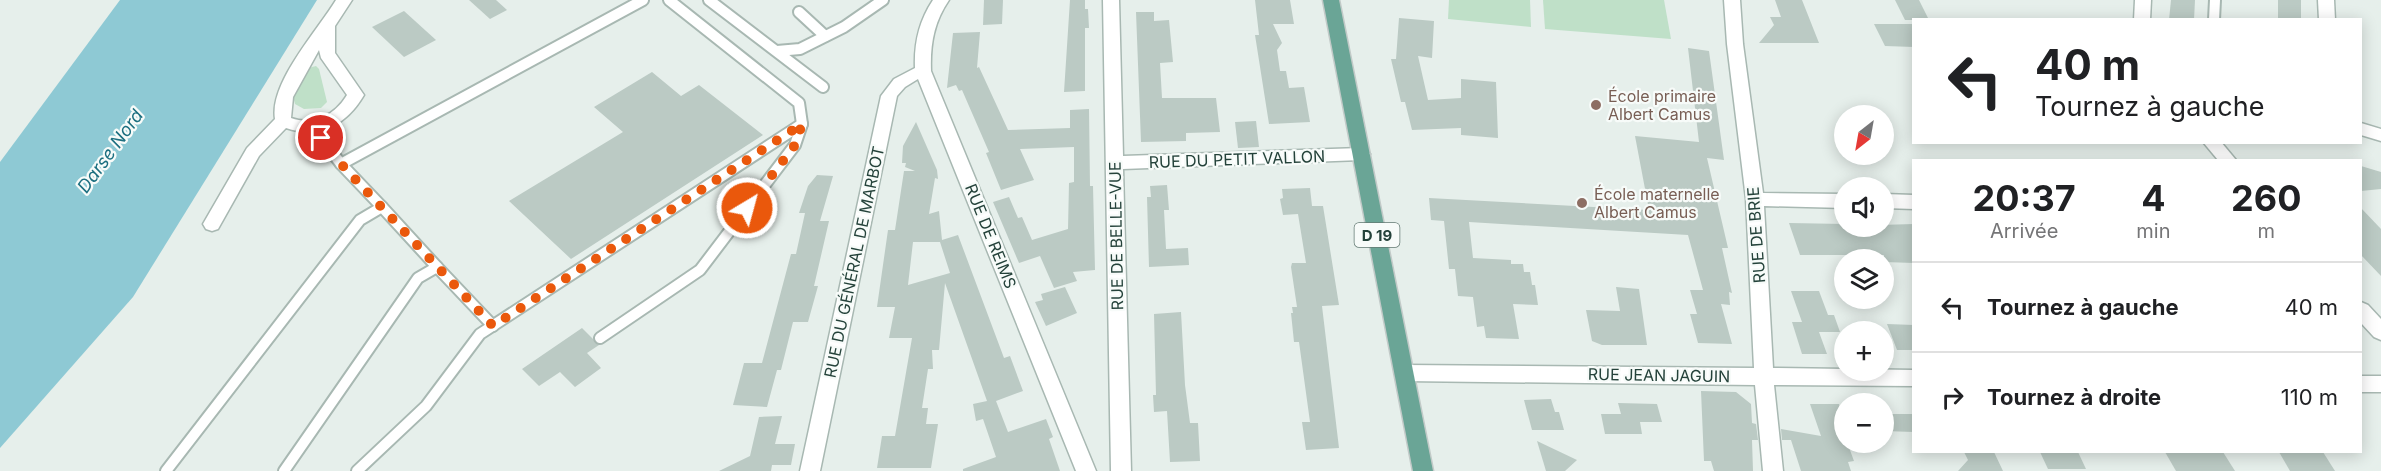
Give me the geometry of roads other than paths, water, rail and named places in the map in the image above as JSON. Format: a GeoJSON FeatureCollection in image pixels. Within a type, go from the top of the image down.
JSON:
{"type":"FeatureCollection","features":[{"type":"Feature","properties":{"kind":"main road","name":"D 19"},"geometry":{"type":"LineString","coordinates":[[1331,0],[1423,471]]}},
{"type":"Feature","properties":{"kind":"street"},"geometry":{"type":"LineString","coordinates":[[212,224],[252,152],[283,122],[282,106],[286,94],[307,56],[328,28],[344,0]]}},
{"type":"Feature","properties":{"kind":"street","name":"RUE DE REIMS"},"geometry":{"type":"LineString","coordinates":[[941,0],[928,25],[921,48],[922,71],[1086,471]]}},
{"type":"Feature","properties":{"kind":"street","name":"RUE DE BELLE-VUE"},"geometry":{"type":"LineString","coordinates":[[1111,0],[1122,471]]}},
{"type":"Feature","properties":{"kind":"street","name":"RUE DE BRIE"},"geometry":{"type":"LineString","coordinates":[[1732,0],[1735,44],[1755,199],[1764,376],[1773,471]]}},
{"type":"Feature","properties":{"kind":"street"},"geometry":{"type":"LineString","coordinates":[[2142,18],[2143,0]]}},
{"type":"Feature","properties":{"kind":"street"},"geometry":{"type":"LineString","coordinates":[[2326,0],[2327,18]]}},
{"type":"Feature","properties":{"kind":"street"},"geometry":{"type":"LineString","coordinates":[[283,122],[295,127],[310,127],[329,122],[347,111],[356,95],[327,54],[328,28]]}},
{"type":"Feature","properties":{"kind":"street","name":"RUE DU GÉNÉRAL DE MARBOT"},"geometry":{"type":"LineString","coordinates":[[810,471],[889,96],[900,82],[922,71]]}},
{"type":"Feature","properties":{"kind":"street"},"geometry":{"type":"LineString","coordinates":[[2362,129],[2381,135]]}},
{"type":"Feature","properties":{"kind":"street"},"geometry":{"type":"LineString","coordinates":[[2213,144],[2226,159]]}},
{"type":"Feature","properties":{"kind":"street","name":"RUE DU PETIT VALLON"},"geometry":{"type":"LineString","coordinates":[[1114,163],[1361,154]]}},
{"type":"Feature","properties":{"kind":"street"},"geometry":{"type":"LineString","coordinates":[[1755,199],[1834,201]]}},
{"type":"Feature","properties":{"kind":"street"},"geometry":{"type":"LineString","coordinates":[[1894,201],[1912,202]]}},
{"type":"Feature","properties":{"kind":"street"},"geometry":{"type":"LineString","coordinates":[[2369,312],[2381,332]]}},
{"type":"Feature","properties":{"kind":"street","name":"RUE JEAN JAGUIN"},"geometry":{"type":"LineString","coordinates":[[1405,373],[1912,378]]}},
{"type":"Feature","properties":{"kind":"street"},"geometry":{"type":"LineString","coordinates":[[2362,384],[2381,384]]}},
{"type":"Feature","properties":{"kind":"lane"},"geometry":{"type":"LineString","coordinates":[[341,164],[643,0]]}},
{"type":"Feature","properties":{"kind":"lane"},"geometry":{"type":"LineString","coordinates":[[600,338],[699,270],[795,145],[802,124],[800,103],[669,0]]}},
{"type":"Feature","properties":{"kind":"lane"},"geometry":{"type":"LineString","coordinates":[[709,0],[823,87]]}},
{"type":"Feature","properties":{"kind":"lane"},"geometry":{"type":"LineString","coordinates":[[777,51],[800,49],[844,27],[883,0]]}},
{"type":"Feature","properties":{"kind":"lane"},"geometry":{"type":"LineString","coordinates":[[2214,18],[2215,0]]}},
{"type":"Feature","properties":{"kind":"lane"},"geometry":{"type":"LineString","coordinates":[[799,12],[825,36]]}},
{"type":"Feature","properties":{"kind":"lane"},"geometry":{"type":"LineString","coordinates":[[357,471],[426,406],[480,334],[802,124]]}},
{"type":"Feature","properties":{"kind":"lane"},"geometry":{"type":"LineString","coordinates":[[321,138],[341,164],[493,326]]}},
{"type":"Feature","properties":{"kind":"lane"},"geometry":{"type":"LineString","coordinates":[[166,471],[360,219],[382,207]]}},
{"type":"Feature","properties":{"kind":"lane"},"geometry":{"type":"LineString","coordinates":[[284,471],[418,278],[436,267]]}},
{"type":"Feature","properties":{"kind":"water","name":"Darse Nord"},"geometry":{"type":"Polygon","coordinates":[[[120,0],[317,0],[133,297],[0,448],[0,162],[120,0]]]}},
{"type":"Feature","properties":{"kind":"place","name":"École primaire Albert Camus"},"geometry":{"type":"Point","coordinates":[1596,105]}},
{"type":"Feature","properties":{"kind":"place","name":"École maternelle Albert Camus"},"geometry":{"type":"Point","coordinates":[1582,203]}}]}
